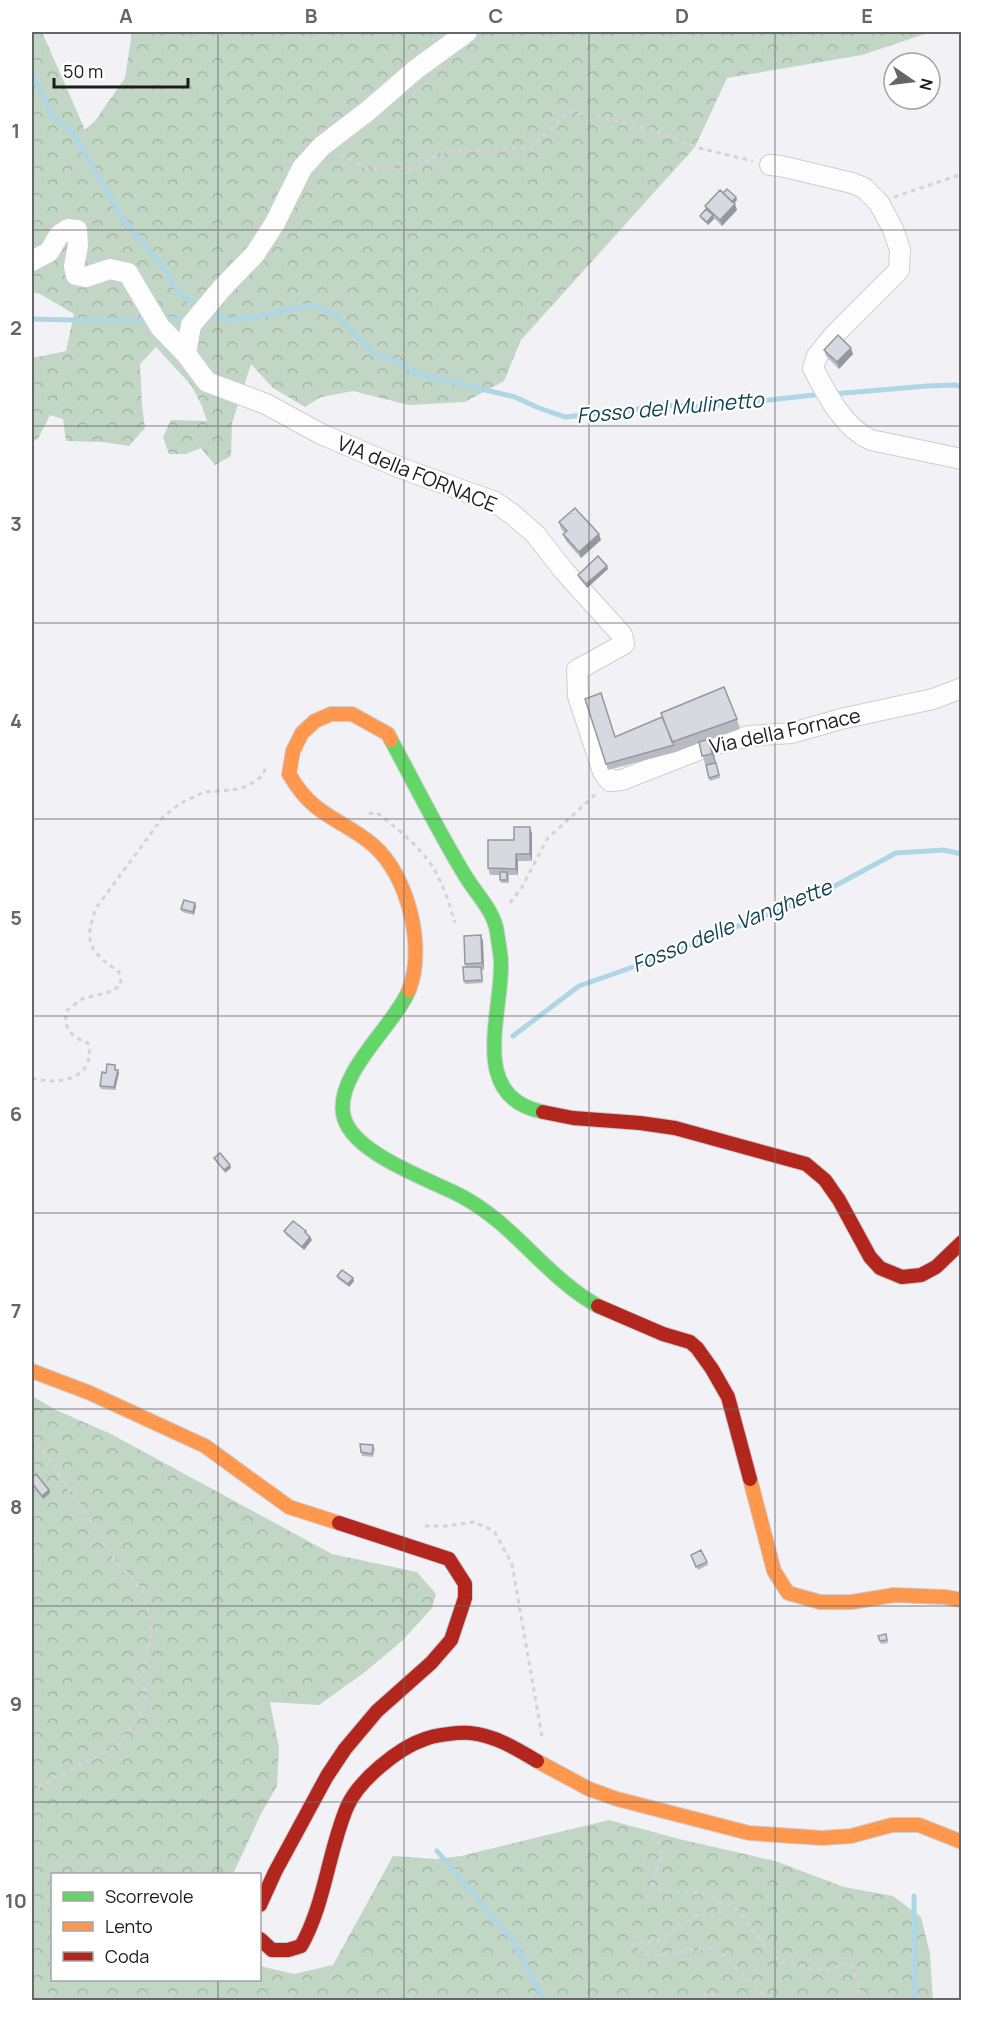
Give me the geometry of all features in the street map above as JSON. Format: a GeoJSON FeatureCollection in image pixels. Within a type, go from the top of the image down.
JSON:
{"type":"FeatureCollection","features":[{"type":"Feature","properties":{"kind":"main road"},"geometry":{"type":"LineString","coordinates":[[962,1242],[936,1267],[921,1275],[902,1277],[880,1268],[870,1257],[825,1180],[806,1164],[675,1128],[573,1118],[538,1111],[515,1101],[500,1084],[496,1065],[494,1035],[501,964],[495,921],[466,877],[388,734],[352,714],[332,714],[315,721],[302,733],[293,751],[289,774],[316,807],[358,834],[384,855],[400,883],[410,915],[417,950],[414,977],[400,1007],[348,1084],[342,1103],[342,1118],[350,1132],[372,1151],[456,1193],[493,1216],[549,1270],[586,1298],[621,1316],[694,1345],[728,1397],[774,1571],[788,1593],[820,1602],[852,1602],[894,1595],[962,1600]]}},
{"type":"Feature","properties":{"kind":"main road"},"geometry":{"type":"LineString","coordinates":[[32,1371],[90,1393],[205,1446],[289,1507],[449,1559],[465,1584],[465,1598],[451,1640],[431,1663],[377,1711],[345,1749],[327,1776],[275,1872],[261,1903]]}},
{"type":"Feature","properties":{"kind":"main road"},"geometry":{"type":"LineString","coordinates":[[261,1940],[272,1950],[288,1950],[301,1946],[312,1928],[333,1846],[348,1805],[359,1789],[382,1765],[408,1746],[426,1738],[469,1733],[485,1736],[507,1743],[589,1789],[647,1807],[749,1833],[822,1838],[850,1836],[892,1825],[919,1825],[962,1842]]}},
{"type":"Feature","properties":{"kind":"street"},"geometry":{"type":"LineString","coordinates":[[186,354],[191,325],[255,254],[275,223],[303,168],[322,146],[369,110],[415,70],[467,32]]}},
{"type":"Feature","properties":{"kind":"street"},"geometry":{"type":"LineString","coordinates":[[770,165],[852,183],[864,188],[879,203],[893,229],[900,250],[898,270],[859,308],[818,356],[813,368],[848,425],[858,434],[871,440],[962,459]]}},
{"type":"Feature","properties":{"kind":"street","name":"VIA della FORNACE"},"geometry":{"type":"LineString","coordinates":[[32,261],[49,252],[59,235],[68,229],[77,230],[78,246],[74,266],[76,274],[86,278],[110,269],[128,273],[156,319],[207,382],[266,404],[321,434],[398,467],[495,502],[535,534],[564,571],[622,634],[624,644],[577,670],[578,696],[603,772],[610,781]]}},
{"type":"Feature","properties":{"kind":"street","name":"Via della Fornace"},"geometry":{"type":"LineString","coordinates":[[610,781],[622,780],[711,746],[749,736],[792,733],[841,719],[933,699],[962,688]]}},
{"type":"Feature","properties":{"kind":"path"},"geometry":{"type":"LineString","coordinates":[[322,146],[369,169],[414,169],[442,152],[530,148],[570,111],[648,128],[695,147],[770,165]]}},
{"type":"Feature","properties":{"kind":"path"},"geometry":{"type":"LineString","coordinates":[[879,203],[962,174]]}},
{"type":"Feature","properties":{"kind":"path"},"geometry":{"type":"LineString","coordinates":[[32,1078],[59,1082],[75,1078],[87,1066],[90,1054],[88,1043],[79,1040],[67,1030],[66,1011],[82,999],[113,991],[121,984],[118,972],[93,951],[89,940],[90,923],[96,909],[163,817],[181,803],[204,792],[233,790],[248,786],[261,777],[270,756]]}},
{"type":"Feature","properties":{"kind":"path"},"geometry":{"type":"LineString","coordinates":[[495,921],[522,887],[547,839],[610,781]]}},
{"type":"Feature","properties":{"kind":"path"},"geometry":{"type":"LineString","coordinates":[[32,1437],[50,1460],[118,1564],[145,1594],[152,1632],[143,1672],[146,1699],[143,1711],[137,1720],[118,1745],[32,1790]]}},
{"type":"Feature","properties":{"kind":"path"},"geometry":{"type":"LineString","coordinates":[[647,1807],[662,1855],[651,1884],[668,1892],[701,1893],[737,1909],[769,1951],[783,1963],[823,1971],[850,1963],[859,1984],[858,2001]]}},
{"type":"Feature","properties":{"kind":"path"},"geometry":{"type":"LineString","coordinates":[[716,1900],[721,1920],[700,1913],[661,1939],[632,1945],[650,1956],[716,1947],[769,2001]]}},
{"type":"Feature","properties":{"kind":"path"},"geometry":{"type":"LineString","coordinates":[[695,2001],[710,1992],[722,2001]]}},
{"type":"Feature","properties":{"kind":"green space"},"geometry":{"type":"Polygon","coordinates":[[[32,32],[42,32],[85,130],[95,121],[125,78],[132,32],[931,32],[862,55],[727,78],[695,147],[521,340],[504,381],[465,402],[409,405],[353,391],[321,397],[305,407],[273,388],[251,364],[232,423],[231,456],[215,465],[201,448],[186,454],[169,454],[163,437],[171,420],[207,421],[191,385],[156,347],[140,364],[145,428],[129,446],[103,442],[66,441],[63,419],[50,415],[38,439],[32,442],[32,358],[66,351],[74,314],[40,294],[32,292],[32,32]]]}},
{"type":"Feature","properties":{"kind":"green space"},"geometry":{"type":"Polygon","coordinates":[[[32,1396],[56,1410],[111,1434],[332,1554],[417,1572],[436,1594],[432,1608],[402,1641],[365,1672],[319,1705],[270,1702],[279,1748],[277,1786],[233,1873],[51,1873],[51,1981],[261,1981],[261,1966],[294,1974],[333,1965],[393,1856],[436,1859],[461,1856],[609,1820],[775,1861],[844,1887],[893,1896],[921,1917],[930,1954],[933,2000],[32,2000],[32,1396]]]}},
{"type":"Feature","properties":{"kind":"building"},"geometry":{"type":"Polygon","coordinates":[[[727,189],[736,197],[732,202],[723,193],[727,189]]]}},
{"type":"Feature","properties":{"kind":"building"},"geometry":{"type":"Polygon","coordinates":[[[720,190],[735,204],[720,220],[705,206],[720,190]]]}},
{"type":"Feature","properties":{"kind":"building"},"geometry":{"type":"Polygon","coordinates":[[[706,209],[713,215],[707,222],[700,216],[706,209]]]}},
{"type":"Feature","properties":{"kind":"building"},"geometry":{"type":"Polygon","coordinates":[[[838,335],[851,348],[837,362],[824,350],[838,335]]]}},
{"type":"Feature","properties":{"kind":"building"},"geometry":{"type":"Polygon","coordinates":[[[575,508],[599,534],[579,552],[563,534],[567,531],[559,522],[575,508]]]}},
{"type":"Feature","properties":{"kind":"building"},"geometry":{"type":"Polygon","coordinates":[[[598,556],[607,566],[586,584],[578,575],[598,556]]]}},
{"type":"Feature","properties":{"kind":"building"},"geometry":{"type":"Polygon","coordinates":[[[724,687],[737,719],[672,742],[661,713],[724,687]]]}},
{"type":"Feature","properties":{"kind":"building"},"geometry":{"type":"Polygon","coordinates":[[[601,693],[615,737],[662,717],[674,745],[606,764],[585,699],[601,693]]]}},
{"type":"Feature","properties":{"kind":"building"},"geometry":{"type":"Polygon","coordinates":[[[709,739],[712,754],[702,756],[699,742],[709,739]]]}},
{"type":"Feature","properties":{"kind":"building"},"geometry":{"type":"Polygon","coordinates":[[[716,763],[719,775],[709,778],[706,765],[716,763]]]}},
{"type":"Feature","properties":{"kind":"building"},"geometry":{"type":"Polygon","coordinates":[[[514,827],[530,827],[530,854],[516,854],[516,869],[488,868],[488,840],[514,840],[514,827]]]}},
{"type":"Feature","properties":{"kind":"building"},"geometry":{"type":"Polygon","coordinates":[[[500,872],[507,872],[507,880],[500,880],[500,872]]]}},
{"type":"Feature","properties":{"kind":"building"},"geometry":{"type":"Polygon","coordinates":[[[184,900],[195,903],[193,912],[181,909],[184,900]]]}},
{"type":"Feature","properties":{"kind":"building"},"geometry":{"type":"Polygon","coordinates":[[[481,935],[482,963],[465,964],[464,936],[481,935]]]}},
{"type":"Feature","properties":{"kind":"building"},"geometry":{"type":"Polygon","coordinates":[[[463,967],[481,967],[482,980],[464,981],[463,967]]]}},
{"type":"Feature","properties":{"kind":"building"},"geometry":{"type":"Polygon","coordinates":[[[107,1064],[115,1065],[115,1070],[118,1070],[114,1087],[100,1086],[102,1072],[106,1073],[107,1064]]]}},
{"type":"Feature","properties":{"kind":"building"},"geometry":{"type":"Polygon","coordinates":[[[220,1153],[230,1165],[224,1170],[214,1158],[220,1153]]]}},
{"type":"Feature","properties":{"kind":"building"},"geometry":{"type":"Polygon","coordinates":[[[293,1221],[310,1237],[302,1247],[284,1231],[293,1221]]]}},
{"type":"Feature","properties":{"kind":"building"},"geometry":{"type":"Polygon","coordinates":[[[342,1270],[353,1278],[348,1284],[337,1276],[342,1270]]]}},
{"type":"Feature","properties":{"kind":"building"},"geometry":{"type":"Polygon","coordinates":[[[360,1444],[373,1445],[372,1454],[361,1452],[360,1444]]]}},
{"type":"Feature","properties":{"kind":"building"},"geometry":{"type":"Polygon","coordinates":[[[36,1474],[49,1490],[42,1496],[32,1483],[32,1478],[36,1474]]]}},
{"type":"Feature","properties":{"kind":"building"},"geometry":{"type":"Polygon","coordinates":[[[701,1550],[707,1562],[696,1567],[691,1555],[701,1550]]]}},
{"type":"Feature","properties":{"kind":"building"},"geometry":{"type":"Polygon","coordinates":[[[886,1634],[887,1640],[880,1641],[878,1636],[886,1634]]]}},
{"type":"Feature","properties":{"kind":"waterway","name":"Fosso del Mulinetto"},"geometry":{"type":"LineString","coordinates":[[32,72],[52,116],[73,133],[123,219],[163,267],[179,292],[194,304],[225,320],[254,317],[312,305],[337,315],[375,354],[401,364],[418,374],[515,397],[565,417],[660,405],[704,407],[823,394]]}},
{"type":"Feature","properties":{"kind":"waterway"},"geometry":{"type":"LineString","coordinates":[[162,320],[189,318]]}},
{"type":"Feature","properties":{"kind":"waterway"},"geometry":{"type":"LineString","coordinates":[[32,319],[150,320]]}},
{"type":"Feature","properties":{"kind":"waterway","name":"Fosso del Mulinetto"},"geometry":{"type":"LineString","coordinates":[[833,394],[927,386],[962,387]]}},
{"type":"Feature","properties":{"kind":"waterway","name":"Fosso delle Vanghette"},"geometry":{"type":"LineString","coordinates":[[513,1036],[579,986],[818,895],[896,853],[944,850],[962,854]]}},
{"type":"Feature","properties":{"kind":"waterway"},"geometry":{"type":"LineString","coordinates":[[437,1851],[514,1942],[544,2000]]}},
{"type":"Feature","properties":{"kind":"waterway"},"geometry":{"type":"LineString","coordinates":[[914,1896],[915,2000]]}},
{"type":"Feature","properties":{"kind":"traffic: fast"},"geometry":{"type":"LineString","coordinates":[[391,740],[446,844],[489,910],[495,924],[501,964],[494,1051],[497,1072],[505,1090],[520,1103],[543,1112]]}},
{"type":"Feature","properties":{"kind":"traffic: fast"},"geometry":{"type":"LineString","coordinates":[[409,990],[392,1019],[357,1066],[349,1082],[343,1097],[343,1113],[348,1127],[375,1153],[463,1197],[482,1209],[563,1281],[598,1306]]}},
{"type":"Feature","properties":{"kind":"traffic: slow"},"geometry":{"type":"LineString","coordinates":[[391,740],[388,734],[352,714],[331,714],[315,721],[302,733],[293,751],[289,774],[307,799],[373,845],[396,874],[404,893],[414,933],[414,973],[409,990]]}},
{"type":"Feature","properties":{"kind":"traffic: slow"},"geometry":{"type":"LineString","coordinates":[[32,1371],[90,1393],[205,1446],[289,1507],[339,1523]]}},
{"type":"Feature","properties":{"kind":"traffic: slow"},"geometry":{"type":"LineString","coordinates":[[750,1479],[774,1571],[788,1593],[820,1602],[852,1602],[894,1595],[962,1600]]}},
{"type":"Feature","properties":{"kind":"traffic: slow"},"geometry":{"type":"LineString","coordinates":[[537,1761],[589,1789],[617,1799],[749,1833],[822,1838],[851,1836],[892,1825],[919,1825],[962,1842]]}},
{"type":"Feature","properties":{"kind":"traffic: jam"},"geometry":{"type":"LineString","coordinates":[[543,1112],[573,1118],[675,1128],[806,1164],[825,1180],[839,1200],[870,1257],[880,1268],[902,1277],[921,1275],[936,1267],[962,1242]]}},
{"type":"Feature","properties":{"kind":"traffic: jam"},"geometry":{"type":"LineString","coordinates":[[598,1306],[663,1334],[690,1342],[697,1348],[728,1397],[750,1479]]}},
{"type":"Feature","properties":{"kind":"traffic: jam"},"geometry":{"type":"LineString","coordinates":[[261,1903],[275,1872],[327,1776],[345,1749],[377,1711],[431,1663],[451,1640],[465,1598],[465,1584],[449,1559],[339,1523]]}},
{"type":"Feature","properties":{"kind":"traffic: jam"},"geometry":{"type":"LineString","coordinates":[[261,1940],[272,1950],[288,1950],[301,1946],[316,1913],[335,1842],[352,1797],[369,1776],[403,1750],[429,1738],[470,1733],[479,1734],[513,1747],[537,1761]]}}]}
